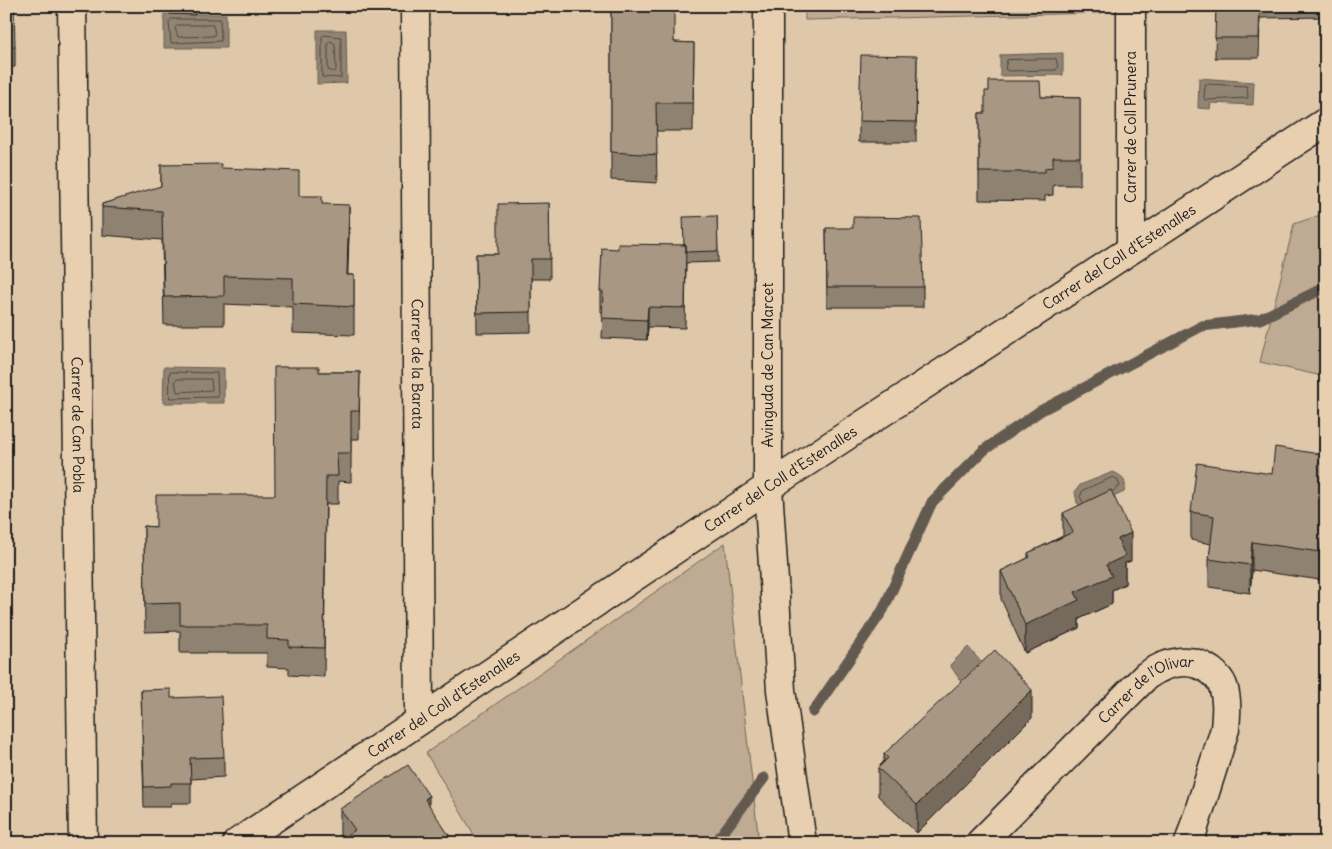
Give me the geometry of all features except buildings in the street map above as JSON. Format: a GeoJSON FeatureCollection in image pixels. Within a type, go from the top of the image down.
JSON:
{"type":"FeatureCollection","features":[{"type":"Feature","properties":{"kind":"street","name":"Carrer de Can Pobla"},"geometry":{"type":"LineString","coordinates":[[72,6],[83,843]]}},
{"type":"Feature","properties":{"kind":"street","name":"Carrer de la Barata"},"geometry":{"type":"LineString","coordinates":[[415,6],[419,720]]}},
{"type":"Feature","properties":{"kind":"street","name":"Avinguda de Can Marcet"},"geometry":{"type":"LineString","coordinates":[[768,6],[768,487],[781,690],[802,843]]}},
{"type":"Feature","properties":{"kind":"street","name":"Carrer de Coll Prunera"},"geometry":{"type":"LineString","coordinates":[[1131,6],[1132,248]]}},
{"type":"Feature","properties":{"kind":"street","name":"Carrer del Coll d'Estenalles"},"geometry":{"type":"LineString","coordinates":[[237,843],[768,487],[1326,122]]}},
{"type":"Feature","properties":{"kind":"street","name":"Carrer de l'Olivar"},"geometry":{"type":"LineString","coordinates":[[980,843],[1146,676],[1160,667],[1184,661],[1205,667],[1215,675],[1222,684],[1227,711],[1225,729],[1189,843]]}},
{"type":"Feature","properties":{"kind":"shaded area"},"geometry":{"type":"Polygon","coordinates":[[[805,6],[1101,6],[1101,13],[805,20],[805,6]]]}},
{"type":"Feature","properties":{"kind":"shaded area"},"geometry":{"type":"Polygon","coordinates":[[[1326,213],[1326,377],[1260,362],[1294,224],[1326,213]]]}},
{"type":"Feature","properties":{"kind":"shaded area"},"geometry":{"type":"Polygon","coordinates":[[[725,543],[759,843],[479,843],[426,753],[725,543]]]}},
{"type":"Feature","properties":{"kind":"water"},"geometry":{"type":"Polygon","coordinates":[[[164,14],[226,14],[226,48],[164,48],[164,14]]]}},
{"type":"Feature","properties":{"kind":"water"},"geometry":{"type":"Polygon","coordinates":[[[317,30],[346,30],[347,83],[317,84],[317,30]]]}},
{"type":"Feature","properties":{"kind":"water"},"geometry":{"type":"Polygon","coordinates":[[[1063,53],[1063,75],[1000,76],[1000,55],[1063,53]]]}},
{"type":"Feature","properties":{"kind":"water"},"geometry":{"type":"Polygon","coordinates":[[[1199,78],[1254,82],[1253,105],[1211,103],[1210,109],[1198,108],[1199,78]]]}},
{"type":"Feature","properties":{"kind":"water"},"geometry":{"type":"Polygon","coordinates":[[[164,367],[224,368],[224,403],[163,403],[164,367]]]}},
{"type":"Feature","properties":{"kind":"water"},"geometry":{"type":"Polygon","coordinates":[[[1113,472],[1119,475],[1125,482],[1124,492],[1087,509],[1077,503],[1075,492],[1080,485],[1113,472]]]}},
{"type":"Feature","properties":{"kind":"water"},"geometry":{"type":"Polygon","coordinates":[[[968,647],[995,678],[973,700],[950,665],[968,647]]]}},
{"type":"Feature","properties":{"kind":"waterway"},"geometry":{"type":"LineString","coordinates":[[813,712],[883,610],[932,502],[984,450],[1040,411],[1202,326],[1260,319],[1326,287]]}},
{"type":"Feature","properties":{"kind":"waterway"},"geometry":{"type":"LineString","coordinates":[[715,843],[764,778]]}}]}
